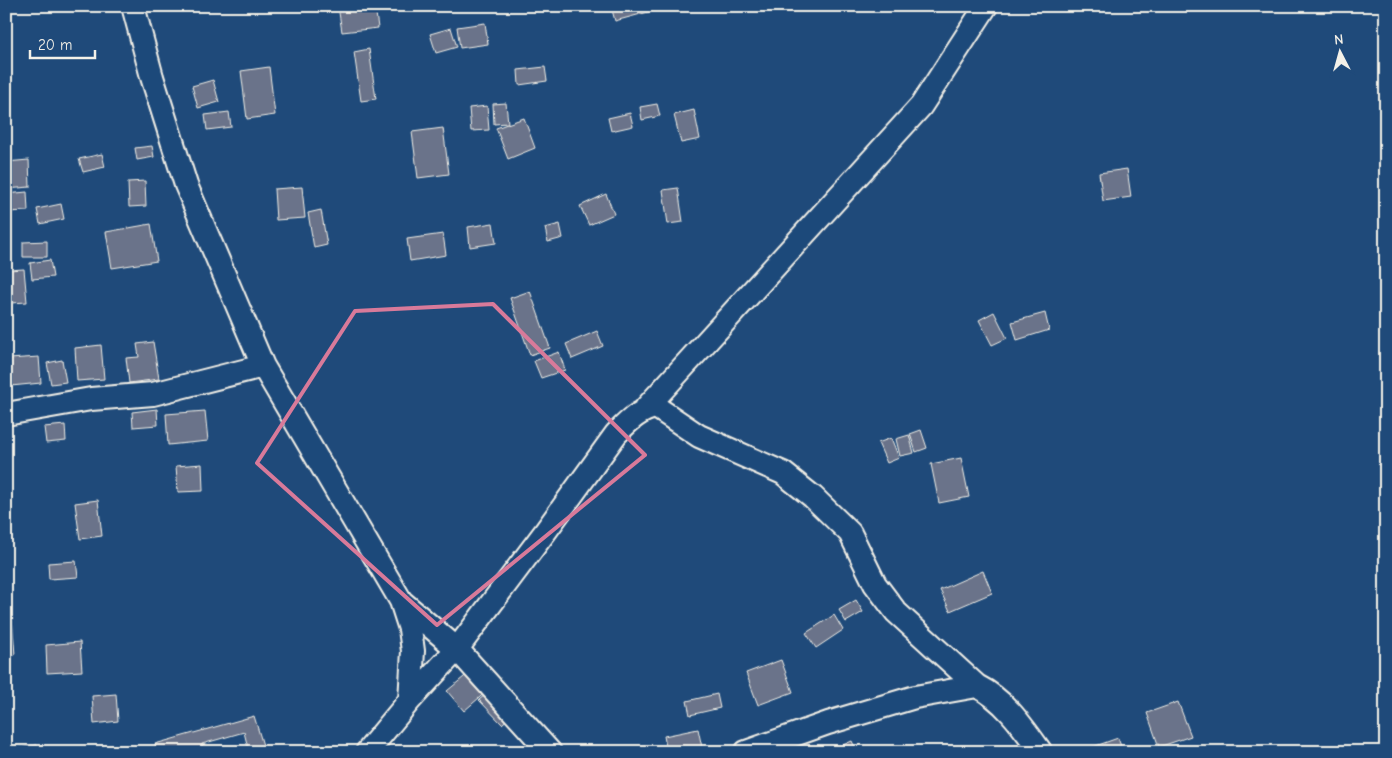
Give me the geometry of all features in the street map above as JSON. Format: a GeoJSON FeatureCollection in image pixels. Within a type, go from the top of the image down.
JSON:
{"type":"FeatureCollection","features":[{"type":"Feature","properties":{"kind":"street"},"geometry":{"type":"LineString","coordinates":[[133,6],[152,77],[186,185],[263,366],[401,601],[410,628],[413,650],[410,700]]}},
{"type":"Feature","properties":{"kind":"street"},"geometry":{"type":"LineString","coordinates":[[367,752],[410,700],[457,649],[616,434],[629,420],[646,408],[921,106],[986,6]]}},
{"type":"Feature","properties":{"kind":"street"},"geometry":{"type":"LineString","coordinates":[[6,414],[91,399],[153,394],[263,366]]}},
{"type":"Feature","properties":{"kind":"street"},"geometry":{"type":"LineString","coordinates":[[646,408],[656,407],[699,436],[783,474],[813,497],[850,533],[875,584],[896,612],[977,686],[988,692],[1014,715],[1041,752]]}},
{"type":"Feature","properties":{"kind":"street"},"geometry":{"type":"LineString","coordinates":[[401,601],[457,649],[550,752]]}},
{"type":"Feature","properties":{"kind":"street"},"geometry":{"type":"LineString","coordinates":[[746,752],[915,697],[977,686]]}},
{"type":"Feature","properties":{"kind":"highlighted area"},"geometry":{"type":"Polygon","coordinates":[[[493,304],[645,455],[437,625],[257,463],[355,311],[493,304]]]}},
{"type":"Feature","properties":{"kind":"building"},"geometry":{"type":"Polygon","coordinates":[[[338,6],[375,6],[378,28],[342,32],[338,6]]]}},
{"type":"Feature","properties":{"kind":"building"},"geometry":{"type":"Polygon","coordinates":[[[611,6],[651,6],[652,11],[615,21],[611,6]]]}},
{"type":"Feature","properties":{"kind":"building"},"geometry":{"type":"Polygon","coordinates":[[[485,23],[488,44],[460,48],[457,27],[485,23]]]}},
{"type":"Feature","properties":{"kind":"building"},"geometry":{"type":"Polygon","coordinates":[[[451,28],[457,47],[436,53],[430,34],[451,28]]]}},
{"type":"Feature","properties":{"kind":"building"},"geometry":{"type":"Polygon","coordinates":[[[369,49],[376,99],[361,101],[354,52],[369,49]]]}},
{"type":"Feature","properties":{"kind":"building"},"geometry":{"type":"Polygon","coordinates":[[[269,67],[275,115],[247,119],[241,71],[269,67]]]}},
{"type":"Feature","properties":{"kind":"building"},"geometry":{"type":"Polygon","coordinates":[[[545,67],[547,81],[519,85],[518,70],[545,67]]]}},
{"type":"Feature","properties":{"kind":"building"},"geometry":{"type":"Polygon","coordinates":[[[213,80],[219,102],[198,108],[192,86],[213,80]]]}},
{"type":"Feature","properties":{"kind":"building"},"geometry":{"type":"Polygon","coordinates":[[[506,103],[508,123],[494,124],[493,104],[506,103]]]}},
{"type":"Feature","properties":{"kind":"building"},"geometry":{"type":"Polygon","coordinates":[[[657,104],[660,116],[642,120],[640,107],[657,104]]]}},
{"type":"Feature","properties":{"kind":"building"},"geometry":{"type":"Polygon","coordinates":[[[487,106],[489,130],[471,131],[469,108],[487,106]]]}},
{"type":"Feature","properties":{"kind":"building"},"geometry":{"type":"Polygon","coordinates":[[[694,110],[700,139],[681,143],[674,115],[694,110]]]}},
{"type":"Feature","properties":{"kind":"building"},"geometry":{"type":"Polygon","coordinates":[[[229,112],[231,127],[207,130],[205,115],[229,112]]]}},
{"type":"Feature","properties":{"kind":"building"},"geometry":{"type":"Polygon","coordinates":[[[630,113],[633,126],[611,131],[608,118],[630,113]]]}},
{"type":"Feature","properties":{"kind":"building"},"geometry":{"type":"Polygon","coordinates":[[[524,118],[535,148],[508,159],[496,128],[524,118]]]}},
{"type":"Feature","properties":{"kind":"building"},"geometry":{"type":"Polygon","coordinates":[[[443,128],[449,174],[418,178],[412,132],[443,128]]]}},
{"type":"Feature","properties":{"kind":"building"},"geometry":{"type":"Polygon","coordinates":[[[152,146],[154,157],[137,160],[135,148],[152,146]]]}},
{"type":"Feature","properties":{"kind":"building"},"geometry":{"type":"Polygon","coordinates":[[[102,154],[105,167],[83,172],[79,159],[102,154]]]}},
{"type":"Feature","properties":{"kind":"building"},"geometry":{"type":"Polygon","coordinates":[[[29,160],[30,187],[6,189],[6,162],[29,160]]]}},
{"type":"Feature","properties":{"kind":"building"},"geometry":{"type":"Polygon","coordinates":[[[1127,169],[1131,197],[1103,201],[1099,173],[1127,169]]]}},
{"type":"Feature","properties":{"kind":"building"},"geometry":{"type":"Polygon","coordinates":[[[145,181],[146,206],[129,207],[128,182],[145,181]]]}},
{"type":"Feature","properties":{"kind":"building"},"geometry":{"type":"Polygon","coordinates":[[[302,187],[305,218],[276,220],[274,189],[302,187]]]}},
{"type":"Feature","properties":{"kind":"building"},"geometry":{"type":"Polygon","coordinates":[[[678,188],[683,222],[668,224],[663,190],[678,188]]]}},
{"type":"Feature","properties":{"kind":"building"},"geometry":{"type":"Polygon","coordinates":[[[27,192],[28,211],[6,212],[6,194],[27,192]]]}},
{"type":"Feature","properties":{"kind":"building"},"geometry":{"type":"Polygon","coordinates":[[[606,194],[614,214],[589,225],[580,206],[606,194]]]}},
{"type":"Feature","properties":{"kind":"building"},"geometry":{"type":"Polygon","coordinates":[[[61,204],[64,219],[40,224],[37,209],[61,204]]]}},
{"type":"Feature","properties":{"kind":"building"},"geometry":{"type":"Polygon","coordinates":[[[321,210],[327,245],[314,248],[308,213],[321,210]]]}},
{"type":"Feature","properties":{"kind":"building"},"geometry":{"type":"Polygon","coordinates":[[[493,223],[496,243],[470,247],[468,227],[493,223]]]}},
{"type":"Feature","properties":{"kind":"building"},"geometry":{"type":"Polygon","coordinates":[[[151,224],[157,261],[112,268],[106,232],[151,224]]]}},
{"type":"Feature","properties":{"kind":"building"},"geometry":{"type":"Polygon","coordinates":[[[560,224],[563,238],[548,242],[545,228],[560,224]]]}},
{"type":"Feature","properties":{"kind":"building"},"geometry":{"type":"Polygon","coordinates":[[[443,234],[446,255],[410,261],[407,239],[443,234]]]}},
{"type":"Feature","properties":{"kind":"building"},"geometry":{"type":"Polygon","coordinates":[[[47,241],[47,257],[23,257],[23,242],[47,241]]]}},
{"type":"Feature","properties":{"kind":"building"},"geometry":{"type":"Polygon","coordinates":[[[50,260],[53,277],[32,279],[30,263],[50,260]]]}},
{"type":"Feature","properties":{"kind":"building"},"geometry":{"type":"Polygon","coordinates":[[[24,269],[27,302],[11,303],[8,270],[24,269]]]}},
{"type":"Feature","properties":{"kind":"building"},"geometry":{"type":"Polygon","coordinates":[[[530,291],[550,348],[530,355],[510,298],[530,291]]]}},
{"type":"Feature","properties":{"kind":"building"},"geometry":{"type":"Polygon","coordinates":[[[994,312],[1007,338],[992,345],[979,320],[994,312]]]}},
{"type":"Feature","properties":{"kind":"building"},"geometry":{"type":"Polygon","coordinates":[[[1045,313],[1049,330],[1017,340],[1012,322],[1045,313]]]}},
{"type":"Feature","properties":{"kind":"building"},"geometry":{"type":"Polygon","coordinates":[[[597,331],[603,346],[572,359],[566,344],[597,331]]]}},
{"type":"Feature","properties":{"kind":"building"},"geometry":{"type":"Polygon","coordinates":[[[153,342],[159,379],[129,383],[126,358],[139,357],[137,344],[153,342]]]}},
{"type":"Feature","properties":{"kind":"building"},"geometry":{"type":"Polygon","coordinates":[[[101,345],[104,379],[77,381],[75,348],[101,345]]]}},
{"type":"Feature","properties":{"kind":"building"},"geometry":{"type":"Polygon","coordinates":[[[559,352],[565,370],[541,378],[534,361],[559,352]]]}},
{"type":"Feature","properties":{"kind":"building"},"geometry":{"type":"Polygon","coordinates":[[[39,357],[41,383],[11,386],[9,359],[39,357]]]}},
{"type":"Feature","properties":{"kind":"building"},"geometry":{"type":"Polygon","coordinates":[[[62,360],[66,382],[51,384],[47,363],[62,360]]]}},
{"type":"Feature","properties":{"kind":"building"},"geometry":{"type":"Polygon","coordinates":[[[157,409],[158,425],[133,427],[132,412],[157,409]]]}},
{"type":"Feature","properties":{"kind":"building"},"geometry":{"type":"Polygon","coordinates":[[[205,411],[208,441],[168,445],[166,414],[205,411]]]}},
{"type":"Feature","properties":{"kind":"building"},"geometry":{"type":"Polygon","coordinates":[[[65,425],[66,441],[46,443],[44,427],[65,425]]]}},
{"type":"Feature","properties":{"kind":"building"},"geometry":{"type":"Polygon","coordinates":[[[921,430],[927,448],[916,452],[910,434],[921,430]]]}},
{"type":"Feature","properties":{"kind":"building"},"geometry":{"type":"Polygon","coordinates":[[[909,435],[914,453],[900,456],[896,439],[909,435]]]}},
{"type":"Feature","properties":{"kind":"building"},"geometry":{"type":"Polygon","coordinates":[[[891,438],[899,458],[887,463],[878,443],[891,438]]]}},
{"type":"Feature","properties":{"kind":"building"},"geometry":{"type":"Polygon","coordinates":[[[961,458],[969,497],[939,503],[931,464],[961,458]]]}},
{"type":"Feature","properties":{"kind":"building"},"geometry":{"type":"Polygon","coordinates":[[[202,464],[203,491],[178,492],[176,466],[202,464]]]}},
{"type":"Feature","properties":{"kind":"building"},"geometry":{"type":"Polygon","coordinates":[[[98,500],[102,536],[80,539],[75,503],[98,500]]]}},
{"type":"Feature","properties":{"kind":"building"},"geometry":{"type":"Polygon","coordinates":[[[76,561],[78,577],[49,579],[48,563],[76,561]]]}},
{"type":"Feature","properties":{"kind":"building"},"geometry":{"type":"Polygon","coordinates":[[[983,571],[992,593],[950,611],[940,590],[983,571]]]}},
{"type":"Feature","properties":{"kind":"building"},"geometry":{"type":"Polygon","coordinates":[[[856,600],[863,612],[846,622],[839,610],[856,600]]]}},
{"type":"Feature","properties":{"kind":"building"},"geometry":{"type":"Polygon","coordinates":[[[834,615],[843,630],[816,648],[806,633],[834,615]]]}},
{"type":"Feature","properties":{"kind":"building"},"geometry":{"type":"Polygon","coordinates":[[[6,617],[12,617],[15,655],[6,656],[6,617]]]}},
{"type":"Feature","properties":{"kind":"building"},"geometry":{"type":"Polygon","coordinates":[[[80,642],[82,671],[47,673],[46,645],[80,642]]]}},
{"type":"Feature","properties":{"kind":"building"},"geometry":{"type":"Polygon","coordinates":[[[781,660],[793,692],[758,705],[746,673],[781,660]]]}},
{"type":"Feature","properties":{"kind":"building"},"geometry":{"type":"Polygon","coordinates":[[[470,672],[487,691],[464,711],[447,691],[470,672]]]}},
{"type":"Feature","properties":{"kind":"building"},"geometry":{"type":"Polygon","coordinates":[[[491,690],[513,714],[502,724],[479,700],[491,690]]]}},
{"type":"Feature","properties":{"kind":"building"},"geometry":{"type":"Polygon","coordinates":[[[116,694],[118,721],[94,724],[92,696],[116,694]]]}},
{"type":"Feature","properties":{"kind":"building"},"geometry":{"type":"Polygon","coordinates":[[[717,694],[720,708],[690,715],[687,701],[717,694]]]}},
{"type":"Feature","properties":{"kind":"building"},"geometry":{"type":"Polygon","coordinates":[[[1178,702],[1191,736],[1159,747],[1147,713],[1178,702]]]}},
{"type":"Feature","properties":{"kind":"building"},"geometry":{"type":"Polygon","coordinates":[[[254,716],[265,752],[249,752],[244,732],[202,744],[204,752],[157,752],[155,744],[254,716]]]}},
{"type":"Feature","properties":{"kind":"building"},"geometry":{"type":"Polygon","coordinates":[[[698,729],[703,752],[667,752],[664,736],[698,729]]]}},
{"type":"Feature","properties":{"kind":"building"},"geometry":{"type":"Polygon","coordinates":[[[1118,738],[1123,752],[1079,752],[1118,738]]]}},
{"type":"Feature","properties":{"kind":"building"},"geometry":{"type":"Polygon","coordinates":[[[852,741],[857,752],[827,752],[852,741]]]}},
{"type":"Feature","properties":{"kind":"building"},"geometry":{"type":"Polygon","coordinates":[[[37,745],[38,752],[8,752],[8,750],[37,745]]]}}]}
